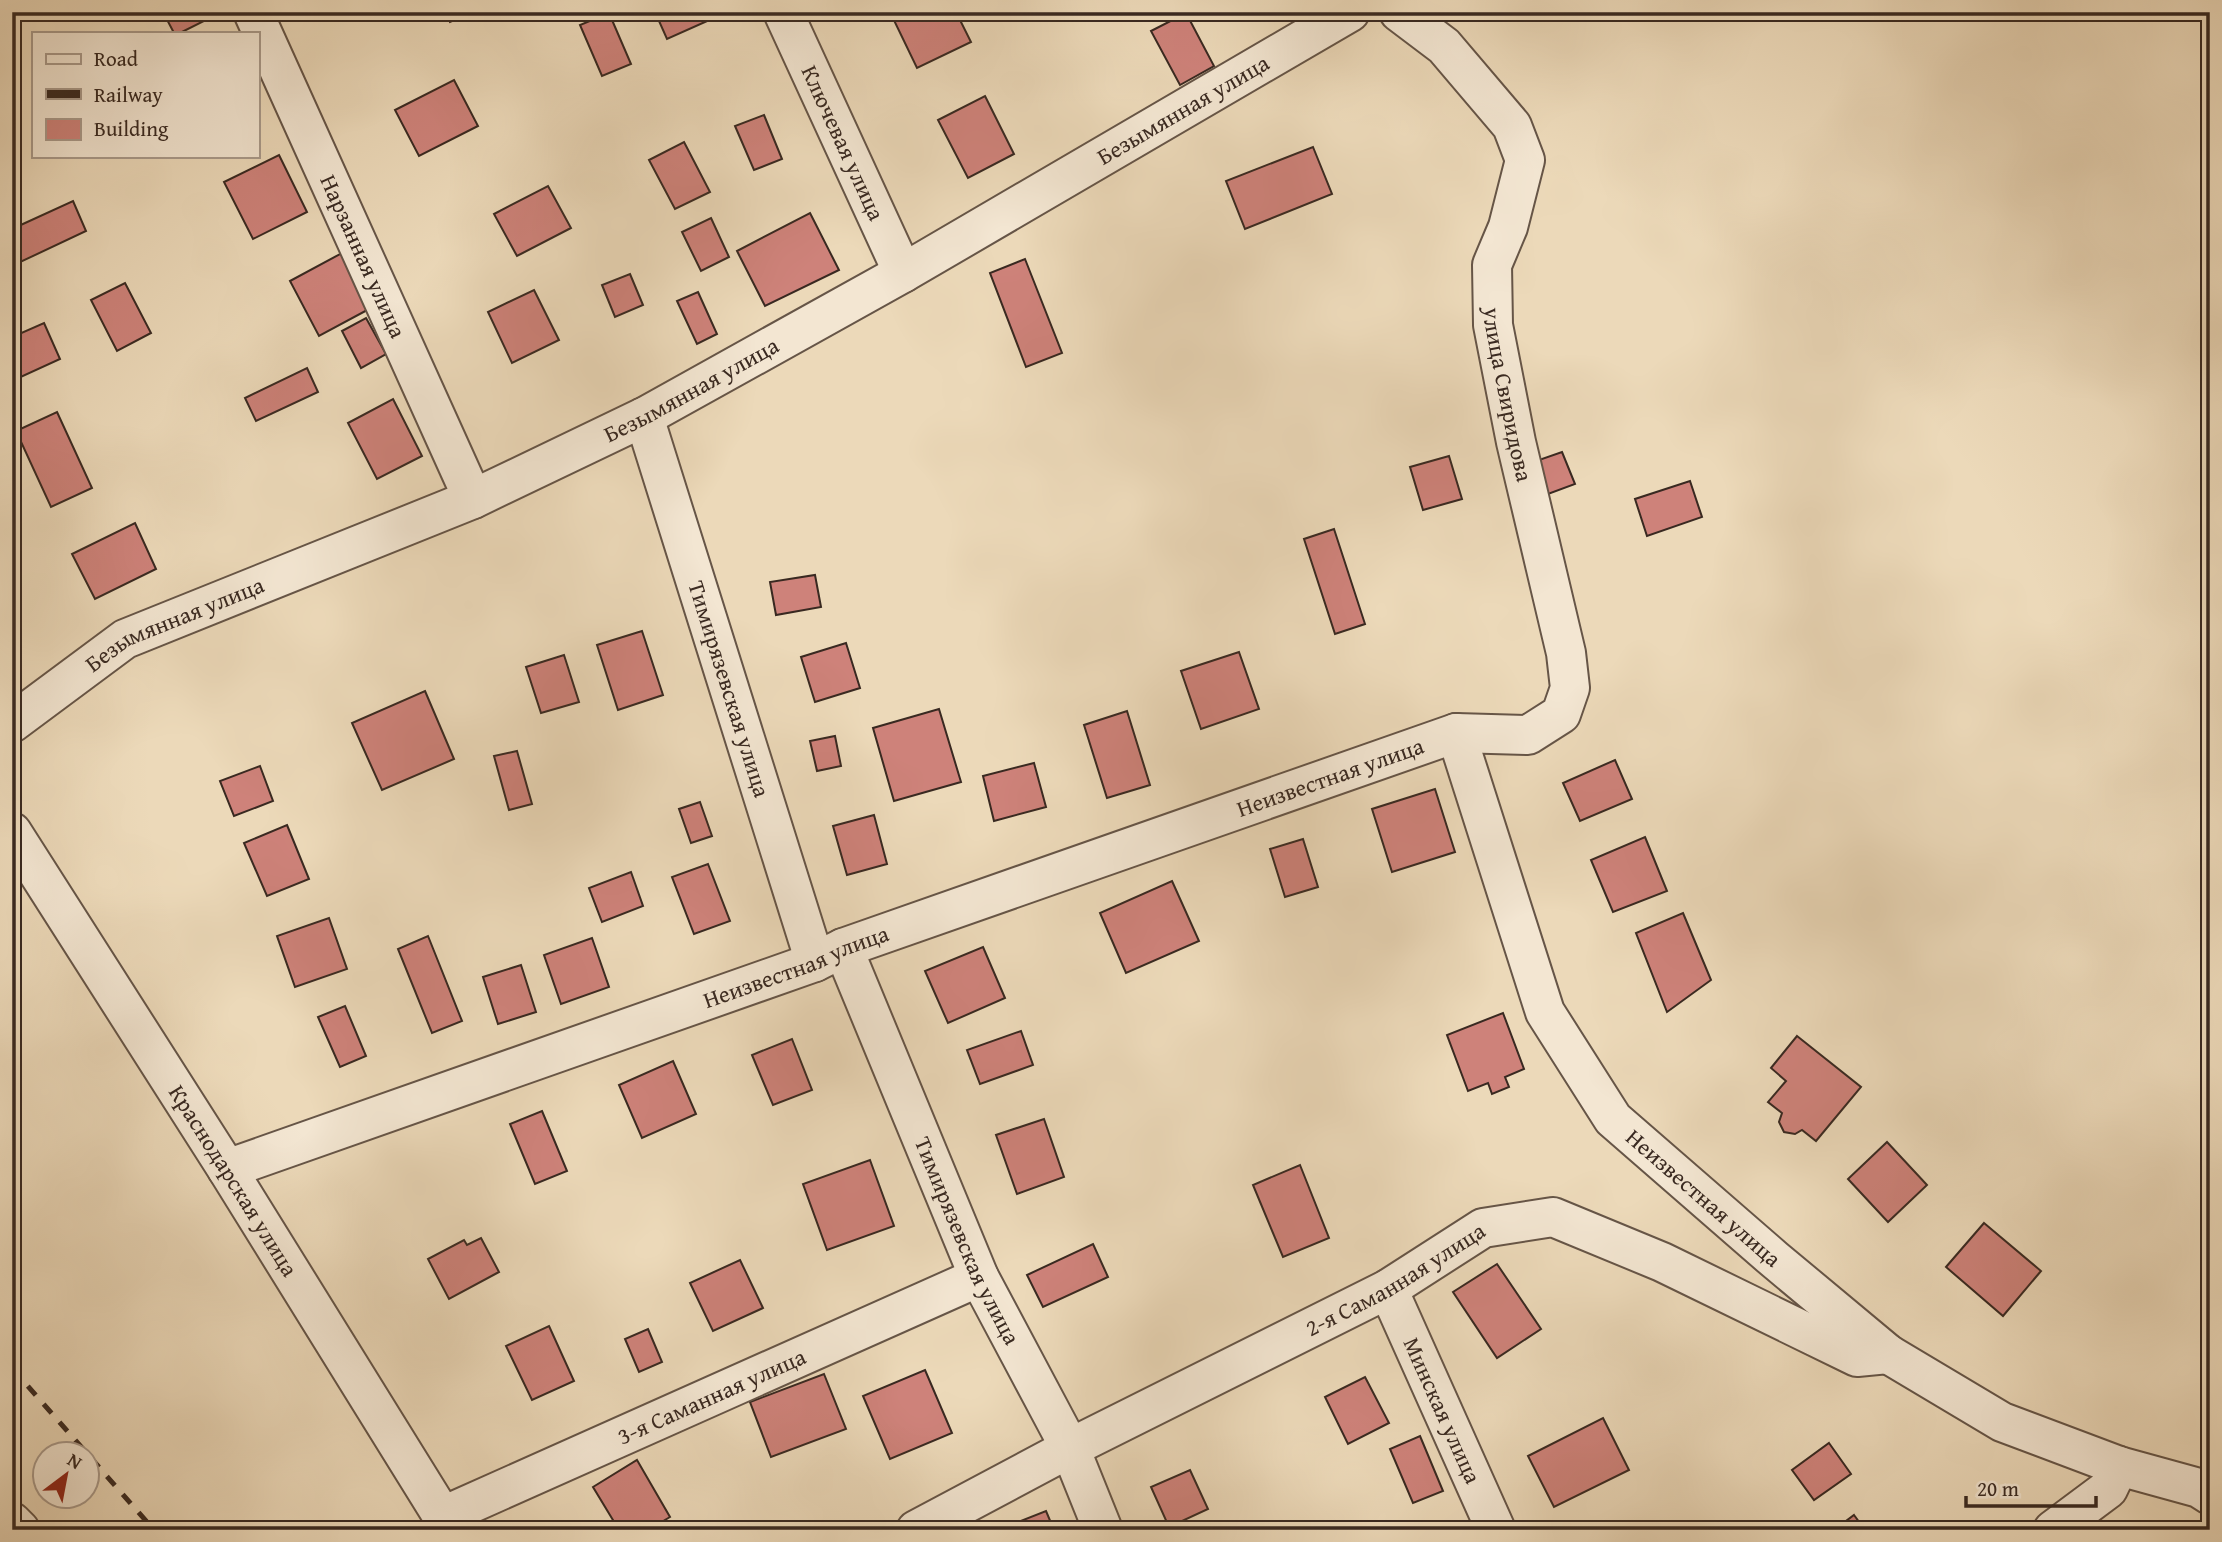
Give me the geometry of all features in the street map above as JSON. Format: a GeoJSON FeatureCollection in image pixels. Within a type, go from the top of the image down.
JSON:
{"type":"FeatureCollection","features":[{"type":"Feature","properties":{"kind":"street","name":"Нарзанная улица"},"geometry":{"type":"LineString","coordinates":[[253,12],[474,499]]}},
{"type":"Feature","properties":{"kind":"street","name":"Ключевая улица"},"geometry":{"type":"LineString","coordinates":[[783,12],[903,273]]}},
{"type":"Feature","properties":{"kind":"street","name":"Безымянная улица"},"geometry":{"type":"LineString","coordinates":[[12,723],[125,639],[474,499],[644,417],[903,273],[1350,12]]}},
{"type":"Feature","properties":{"kind":"street","name":"улица Свиридова"},"geometry":{"type":"LineString","coordinates":[[1399,12],[1444,46],[1512,127],[1525,160],[1508,227],[1492,265],[1493,325],[1516,442],[1566,653],[1570,688],[1561,714],[1528,735],[1456,733]]}},
{"type":"Feature","properties":{"kind":"street","name":"Тимирязевская улица"},"geometry":{"type":"LineString","coordinates":[[644,417],[829,955],[979,1278],[1070,1448],[1103,1530]]}},
{"type":"Feature","properties":{"kind":"street","name":"Неизвестная улица"},"geometry":{"type":"LineString","coordinates":[[227,1169],[1456,733],[1545,1012],[1613,1119],[1773,1259],[1888,1354],[2002,1422],[2119,1466],[2199,1488],[2210,1494]]}},
{"type":"Feature","properties":{"kind":"street","name":"Краснодарская улица"},"geometry":{"type":"LineString","coordinates":[[12,832],[227,1169],[447,1523]]}},
{"type":"Feature","properties":{"kind":"street","name":"2-я Саманная улица"},"geometry":{"type":"LineString","coordinates":[[916,1530],[1070,1448],[1388,1289],[1483,1228],[1553,1217],[1662,1262],[1857,1357],[1888,1354]]}},
{"type":"Feature","properties":{"kind":"street","name":"3-я Саманная улица"},"geometry":{"type":"LineString","coordinates":[[447,1523],[979,1278]]}},
{"type":"Feature","properties":{"kind":"street","name":"Минская улица"},"geometry":{"type":"LineString","coordinates":[[1388,1289],[1496,1530]]}},
{"type":"Feature","properties":{"kind":"street"},"geometry":{"type":"LineString","coordinates":[[2053,1530],[2108,1489],[2119,1466]]}},
{"type":"Feature","properties":{"kind":"street"},"geometry":{"type":"LineString","coordinates":[[12,1522],[20,1530]]}},
{"type":"Feature","properties":{"kind":"building"},"geometry":{"type":"Polygon","coordinates":[[[163,12],[220,12],[182,32],[173,32],[163,12]]]}},
{"type":"Feature","properties":{"kind":"building"},"geometry":{"type":"Polygon","coordinates":[[[446,12],[473,12],[450,22],[446,12]]]}},
{"type":"Feature","properties":{"kind":"building"},"geometry":{"type":"Polygon","coordinates":[[[655,12],[711,12],[714,18],[667,39],[655,12]]]}},
{"type":"Feature","properties":{"kind":"building"},"geometry":{"type":"Polygon","coordinates":[[[890,12],[956,12],[971,42],[917,68],[890,12]]]}},
{"type":"Feature","properties":{"kind":"building"},"geometry":{"type":"Polygon","coordinates":[[[609,13],[631,64],[602,76],[580,25],[609,13]]]}},
{"type":"Feature","properties":{"kind":"building"},"geometry":{"type":"Polygon","coordinates":[[[1186,13],[1214,66],[1180,85],[1151,31],[1186,13]]]}},
{"type":"Feature","properties":{"kind":"building"},"geometry":{"type":"Polygon","coordinates":[[[454,80],[478,126],[419,156],[395,110],[454,80]]]}},
{"type":"Feature","properties":{"kind":"building"},"geometry":{"type":"Polygon","coordinates":[[[985,96],[1014,154],[968,178],[938,120],[985,96]]]}},
{"type":"Feature","properties":{"kind":"building"},"geometry":{"type":"Polygon","coordinates":[[[764,115],[782,159],[754,170],[735,126],[764,115]]]}},
{"type":"Feature","properties":{"kind":"building"},"geometry":{"type":"Polygon","coordinates":[[[684,142],[710,192],[675,209],[649,160],[684,142]]]}},
{"type":"Feature","properties":{"kind":"building"},"geometry":{"type":"Polygon","coordinates":[[[1313,147],[1332,194],[1245,229],[1226,181],[1313,147]]]}},
{"type":"Feature","properties":{"kind":"building"},"geometry":{"type":"Polygon","coordinates":[[[279,155],[307,212],[253,239],[224,182],[279,155]]]}},
{"type":"Feature","properties":{"kind":"building"},"geometry":{"type":"Polygon","coordinates":[[[548,186],[571,228],[517,256],[494,214],[548,186]]]}},
{"type":"Feature","properties":{"kind":"building"},"geometry":{"type":"Polygon","coordinates":[[[73,201],[86,231],[16,264],[12,256],[12,229],[73,201]]]}},
{"type":"Feature","properties":{"kind":"building"},"geometry":{"type":"Polygon","coordinates":[[[810,213],[839,270],[765,306],[737,251],[810,213]]]}},
{"type":"Feature","properties":{"kind":"building"},"geometry":{"type":"Polygon","coordinates":[[[711,218],[729,257],[701,271],[682,232],[711,218]]]}},
{"type":"Feature","properties":{"kind":"building"},"geometry":{"type":"Polygon","coordinates":[[[342,253],[371,308],[319,336],[290,281],[342,253]]]}},
{"type":"Feature","properties":{"kind":"building"},"geometry":{"type":"Polygon","coordinates":[[[1025,259],[1062,353],[1026,367],[990,273],[1025,259]]]}},
{"type":"Feature","properties":{"kind":"building"},"geometry":{"type":"Polygon","coordinates":[[[630,274],[643,305],[615,317],[602,285],[630,274]]]}},
{"type":"Feature","properties":{"kind":"building"},"geometry":{"type":"Polygon","coordinates":[[[125,283],[151,333],[117,351],[91,300],[125,283]]]}},
{"type":"Feature","properties":{"kind":"building"},"geometry":{"type":"Polygon","coordinates":[[[534,290],[559,340],[512,363],[488,312],[534,290]]]}},
{"type":"Feature","properties":{"kind":"building"},"geometry":{"type":"Polygon","coordinates":[[[698,292],[717,334],[697,344],[677,301],[698,292]]]}},
{"type":"Feature","properties":{"kind":"building"},"geometry":{"type":"Polygon","coordinates":[[[366,318],[386,354],[361,368],[342,331],[366,318]]]}},
{"type":"Feature","properties":{"kind":"building"},"geometry":{"type":"Polygon","coordinates":[[[44,323],[60,359],[12,381],[12,325],[17,335],[44,323]]]}},
{"type":"Feature","properties":{"kind":"building"},"geometry":{"type":"Polygon","coordinates":[[[307,368],[318,392],[256,421],[245,398],[307,368]]]}},
{"type":"Feature","properties":{"kind":"building"},"geometry":{"type":"Polygon","coordinates":[[[393,399],[422,456],[377,479],[348,423],[393,399]]]}},
{"type":"Feature","properties":{"kind":"building"},"geometry":{"type":"Polygon","coordinates":[[[57,412],[92,488],[51,507],[16,431],[57,412]]]}},
{"type":"Feature","properties":{"kind":"building"},"geometry":{"type":"Polygon","coordinates":[[[1562,452],[1575,484],[1548,494],[1536,461],[1562,452]]]}},
{"type":"Feature","properties":{"kind":"building"},"geometry":{"type":"Polygon","coordinates":[[[1449,456],[1462,499],[1423,510],[1410,467],[1449,456]]]}},
{"type":"Feature","properties":{"kind":"building"},"geometry":{"type":"Polygon","coordinates":[[[1690,481],[1702,517],[1647,536],[1635,499],[1690,481]]]}},
{"type":"Feature","properties":{"kind":"building"},"geometry":{"type":"Polygon","coordinates":[[[135,523],[156,569],[95,599],[72,554],[135,523]]]}},
{"type":"Feature","properties":{"kind":"building"},"geometry":{"type":"Polygon","coordinates":[[[1334,529],[1365,624],[1335,634],[1304,539],[1334,529]]]}},
{"type":"Feature","properties":{"kind":"building"},"geometry":{"type":"Polygon","coordinates":[[[815,575],[821,607],[776,615],[770,582],[815,575]]]}},
{"type":"Feature","properties":{"kind":"building"},"geometry":{"type":"Polygon","coordinates":[[[642,631],[663,695],[618,710],[597,645],[642,631]]]}},
{"type":"Feature","properties":{"kind":"building"},"geometry":{"type":"Polygon","coordinates":[[[846,643],[860,688],[815,702],[801,657],[846,643]]]}},
{"type":"Feature","properties":{"kind":"building"},"geometry":{"type":"Polygon","coordinates":[[[1239,652],[1259,709],[1201,729],[1181,671],[1239,652]]]}},
{"type":"Feature","properties":{"kind":"building"},"geometry":{"type":"Polygon","coordinates":[[[564,655],[579,702],[541,713],[526,667],[564,655]]]}},
{"type":"Feature","properties":{"kind":"building"},"geometry":{"type":"Polygon","coordinates":[[[425,691],[454,759],[382,790],[352,723],[425,691]]]}},
{"type":"Feature","properties":{"kind":"building"},"geometry":{"type":"Polygon","coordinates":[[[939,709],[961,782],[894,801],[873,728],[939,709]]]}},
{"type":"Feature","properties":{"kind":"building"},"geometry":{"type":"Polygon","coordinates":[[[1127,711],[1150,785],[1107,798],[1084,725],[1127,711]]]}},
{"type":"Feature","properties":{"kind":"building"},"geometry":{"type":"Polygon","coordinates":[[[835,736],[841,766],[817,771],[810,741],[835,736]]]}},
{"type":"Feature","properties":{"kind":"building"},"geometry":{"type":"Polygon","coordinates":[[[517,751],[532,804],[509,810],[494,756],[517,751]]]}},
{"type":"Feature","properties":{"kind":"building"},"geometry":{"type":"Polygon","coordinates":[[[1615,760],[1632,799],[1580,821],[1563,783],[1615,760]]]}},
{"type":"Feature","properties":{"kind":"building"},"geometry":{"type":"Polygon","coordinates":[[[1034,763],[1046,807],[994,821],[983,776],[1034,763]]]}},
{"type":"Feature","properties":{"kind":"building"},"geometry":{"type":"Polygon","coordinates":[[[260,766],[273,801],[234,816],[220,781],[260,766]]]}},
{"type":"Feature","properties":{"kind":"building"},"geometry":{"type":"Polygon","coordinates":[[[1435,789],[1455,852],[1392,872],[1372,809],[1435,789]]]}},
{"type":"Feature","properties":{"kind":"building"},"geometry":{"type":"Polygon","coordinates":[[[700,802],[712,836],[691,843],[679,809],[700,802]]]}},
{"type":"Feature","properties":{"kind":"building"},"geometry":{"type":"Polygon","coordinates":[[[874,815],[887,864],[847,875],[833,826],[874,815]]]}},
{"type":"Feature","properties":{"kind":"building"},"geometry":{"type":"Polygon","coordinates":[[[287,825],[309,879],[267,896],[244,843],[287,825]]]}},
{"type":"Feature","properties":{"kind":"building"},"geometry":{"type":"Polygon","coordinates":[[[1645,837],[1667,891],[1613,912],[1591,860],[1645,837]]]}},
{"type":"Feature","properties":{"kind":"building"},"geometry":{"type":"Polygon","coordinates":[[[1303,839],[1318,887],[1285,897],[1270,849],[1303,839]]]}},
{"type":"Feature","properties":{"kind":"building"},"geometry":{"type":"Polygon","coordinates":[[[708,864],[730,921],[694,934],[672,877],[708,864]]]}},
{"type":"Feature","properties":{"kind":"building"},"geometry":{"type":"Polygon","coordinates":[[[631,872],[643,906],[602,922],[589,888],[631,872]]]}},
{"type":"Feature","properties":{"kind":"building"},"geometry":{"type":"Polygon","coordinates":[[[1172,881],[1199,941],[1126,973],[1100,913],[1172,881]]]}},
{"type":"Feature","properties":{"kind":"building"},"geometry":{"type":"Polygon","coordinates":[[[1683,913],[1711,980],[1667,1012],[1636,933],[1683,913]]]}},
{"type":"Feature","properties":{"kind":"building"},"geometry":{"type":"Polygon","coordinates":[[[329,918],[347,969],[295,987],[277,936],[329,918]]]}},
{"type":"Feature","properties":{"kind":"building"},"geometry":{"type":"Polygon","coordinates":[[[428,936],[462,1021],[432,1033],[398,949],[428,936]]]}},
{"type":"Feature","properties":{"kind":"building"},"geometry":{"type":"Polygon","coordinates":[[[592,938],[609,987],[561,1004],[544,955],[592,938]]]}},
{"type":"Feature","properties":{"kind":"building"},"geometry":{"type":"Polygon","coordinates":[[[983,947],[1005,998],[948,1023],[925,971],[983,947]]]}},
{"type":"Feature","properties":{"kind":"building"},"geometry":{"type":"Polygon","coordinates":[[[521,965],[536,1012],[498,1024],[483,977],[521,965]]]}},
{"type":"Feature","properties":{"kind":"building"},"geometry":{"type":"Polygon","coordinates":[[[345,1006],[366,1056],[340,1067],[318,1017],[345,1006]]]}},
{"type":"Feature","properties":{"kind":"building"},"geometry":{"type":"Polygon","coordinates":[[[1503,1013],[1524,1069],[1505,1077],[1509,1087],[1492,1094],[1488,1083],[1468,1091],[1447,1035],[1503,1013]]]}},
{"type":"Feature","properties":{"kind":"building"},"geometry":{"type":"Polygon","coordinates":[[[1021,1031],[1033,1065],[980,1084],[967,1050],[1021,1031]]]}},
{"type":"Feature","properties":{"kind":"building"},"geometry":{"type":"Polygon","coordinates":[[[1797,1036],[1861,1087],[1816,1141],[1802,1130],[1795,1134],[1784,1132],[1779,1122],[1782,1113],[1768,1102],[1786,1081],[1771,1068],[1797,1036]]]}},
{"type":"Feature","properties":{"kind":"building"},"geometry":{"type":"Polygon","coordinates":[[[792,1039],[812,1090],[773,1105],[752,1055],[792,1039]]]}},
{"type":"Feature","properties":{"kind":"building"},"geometry":{"type":"Polygon","coordinates":[[[673,1061],[696,1114],[642,1138],[619,1085],[673,1061]]]}},
{"type":"Feature","properties":{"kind":"building"},"geometry":{"type":"Polygon","coordinates":[[[542,1111],[567,1171],[535,1184],[510,1124],[542,1111]]]}},
{"type":"Feature","properties":{"kind":"building"},"geometry":{"type":"Polygon","coordinates":[[[1044,1119],[1064,1177],[1017,1194],[996,1135],[1044,1119]]]}},
{"type":"Feature","properties":{"kind":"building"},"geometry":{"type":"Polygon","coordinates":[[[1887,1142],[1927,1185],[1888,1222],[1848,1179],[1887,1142]]]}},
{"type":"Feature","properties":{"kind":"building"},"geometry":{"type":"Polygon","coordinates":[[[870,1160],[894,1226],[827,1250],[803,1184],[870,1160]]]}},
{"type":"Feature","properties":{"kind":"building"},"geometry":{"type":"Polygon","coordinates":[[[1300,1165],[1329,1238],[1283,1257],[1253,1185],[1300,1165]]]}},
{"type":"Feature","properties":{"kind":"building"},"geometry":{"type":"Polygon","coordinates":[[[1984,1223],[2041,1271],[2003,1316],[1946,1267],[1984,1223]]]}},
{"type":"Feature","properties":{"kind":"building"},"geometry":{"type":"Polygon","coordinates":[[[481,1238],[499,1272],[449,1299],[428,1259],[464,1240],[467,1245],[481,1238]]]}},
{"type":"Feature","properties":{"kind":"building"},"geometry":{"type":"Polygon","coordinates":[[[1093,1244],[1108,1277],[1043,1307],[1027,1275],[1093,1244]]]}},
{"type":"Feature","properties":{"kind":"building"},"geometry":{"type":"Polygon","coordinates":[[[740,1260],[763,1308],[713,1331],[690,1283],[740,1260]]]}},
{"type":"Feature","properties":{"kind":"building"},"geometry":{"type":"Polygon","coordinates":[[[1497,1264],[1541,1329],[1497,1358],[1453,1292],[1497,1264]]]}},
{"type":"Feature","properties":{"kind":"building"},"geometry":{"type":"Polygon","coordinates":[[[549,1326],[574,1381],[532,1400],[506,1346],[549,1326]]]}},
{"type":"Feature","properties":{"kind":"building"},"geometry":{"type":"Polygon","coordinates":[[[648,1329],[662,1362],[639,1372],[625,1339],[648,1329]]]}},
{"type":"Feature","properties":{"kind":"building"},"geometry":{"type":"Polygon","coordinates":[[[925,1370],[952,1433],[890,1459],[863,1396],[925,1370]]]}},
{"type":"Feature","properties":{"kind":"building"},"geometry":{"type":"Polygon","coordinates":[[[824,1374],[846,1429],[771,1457],[750,1402],[824,1374]]]}},
{"type":"Feature","properties":{"kind":"building"},"geometry":{"type":"Polygon","coordinates":[[[1365,1377],[1389,1423],[1348,1444],[1325,1397],[1365,1377]]]}},
{"type":"Feature","properties":{"kind":"building"},"geometry":{"type":"Polygon","coordinates":[[[1603,1418],[1629,1470],[1554,1507],[1528,1456],[1603,1418]]]}},
{"type":"Feature","properties":{"kind":"building"},"geometry":{"type":"Polygon","coordinates":[[[1420,1436],[1443,1491],[1413,1503],[1390,1449],[1420,1436]]]}},
{"type":"Feature","properties":{"kind":"building"},"geometry":{"type":"Polygon","coordinates":[[[1829,1443],[1851,1474],[1814,1500],[1792,1470],[1829,1443]]]}},
{"type":"Feature","properties":{"kind":"building"},"geometry":{"type":"Polygon","coordinates":[[[637,1460],[670,1517],[648,1530],[619,1530],[593,1487],[637,1460]]]}},
{"type":"Feature","properties":{"kind":"building"},"geometry":{"type":"Polygon","coordinates":[[[1190,1470],[1208,1509],[1169,1527],[1151,1487],[1190,1470]]]}},
{"type":"Feature","properties":{"kind":"building"},"geometry":{"type":"Polygon","coordinates":[[[1046,1511],[1054,1530],[1021,1530],[1018,1522],[1046,1511]]]}},
{"type":"Feature","properties":{"kind":"building"},"geometry":{"type":"Polygon","coordinates":[[[1854,1515],[1865,1530],[1834,1530],[1854,1515]]]}},
{"type":"Feature","properties":{"kind":"railway"},"geometry":{"type":"LineString","coordinates":[[12,1368],[154,1530]]}}]}
